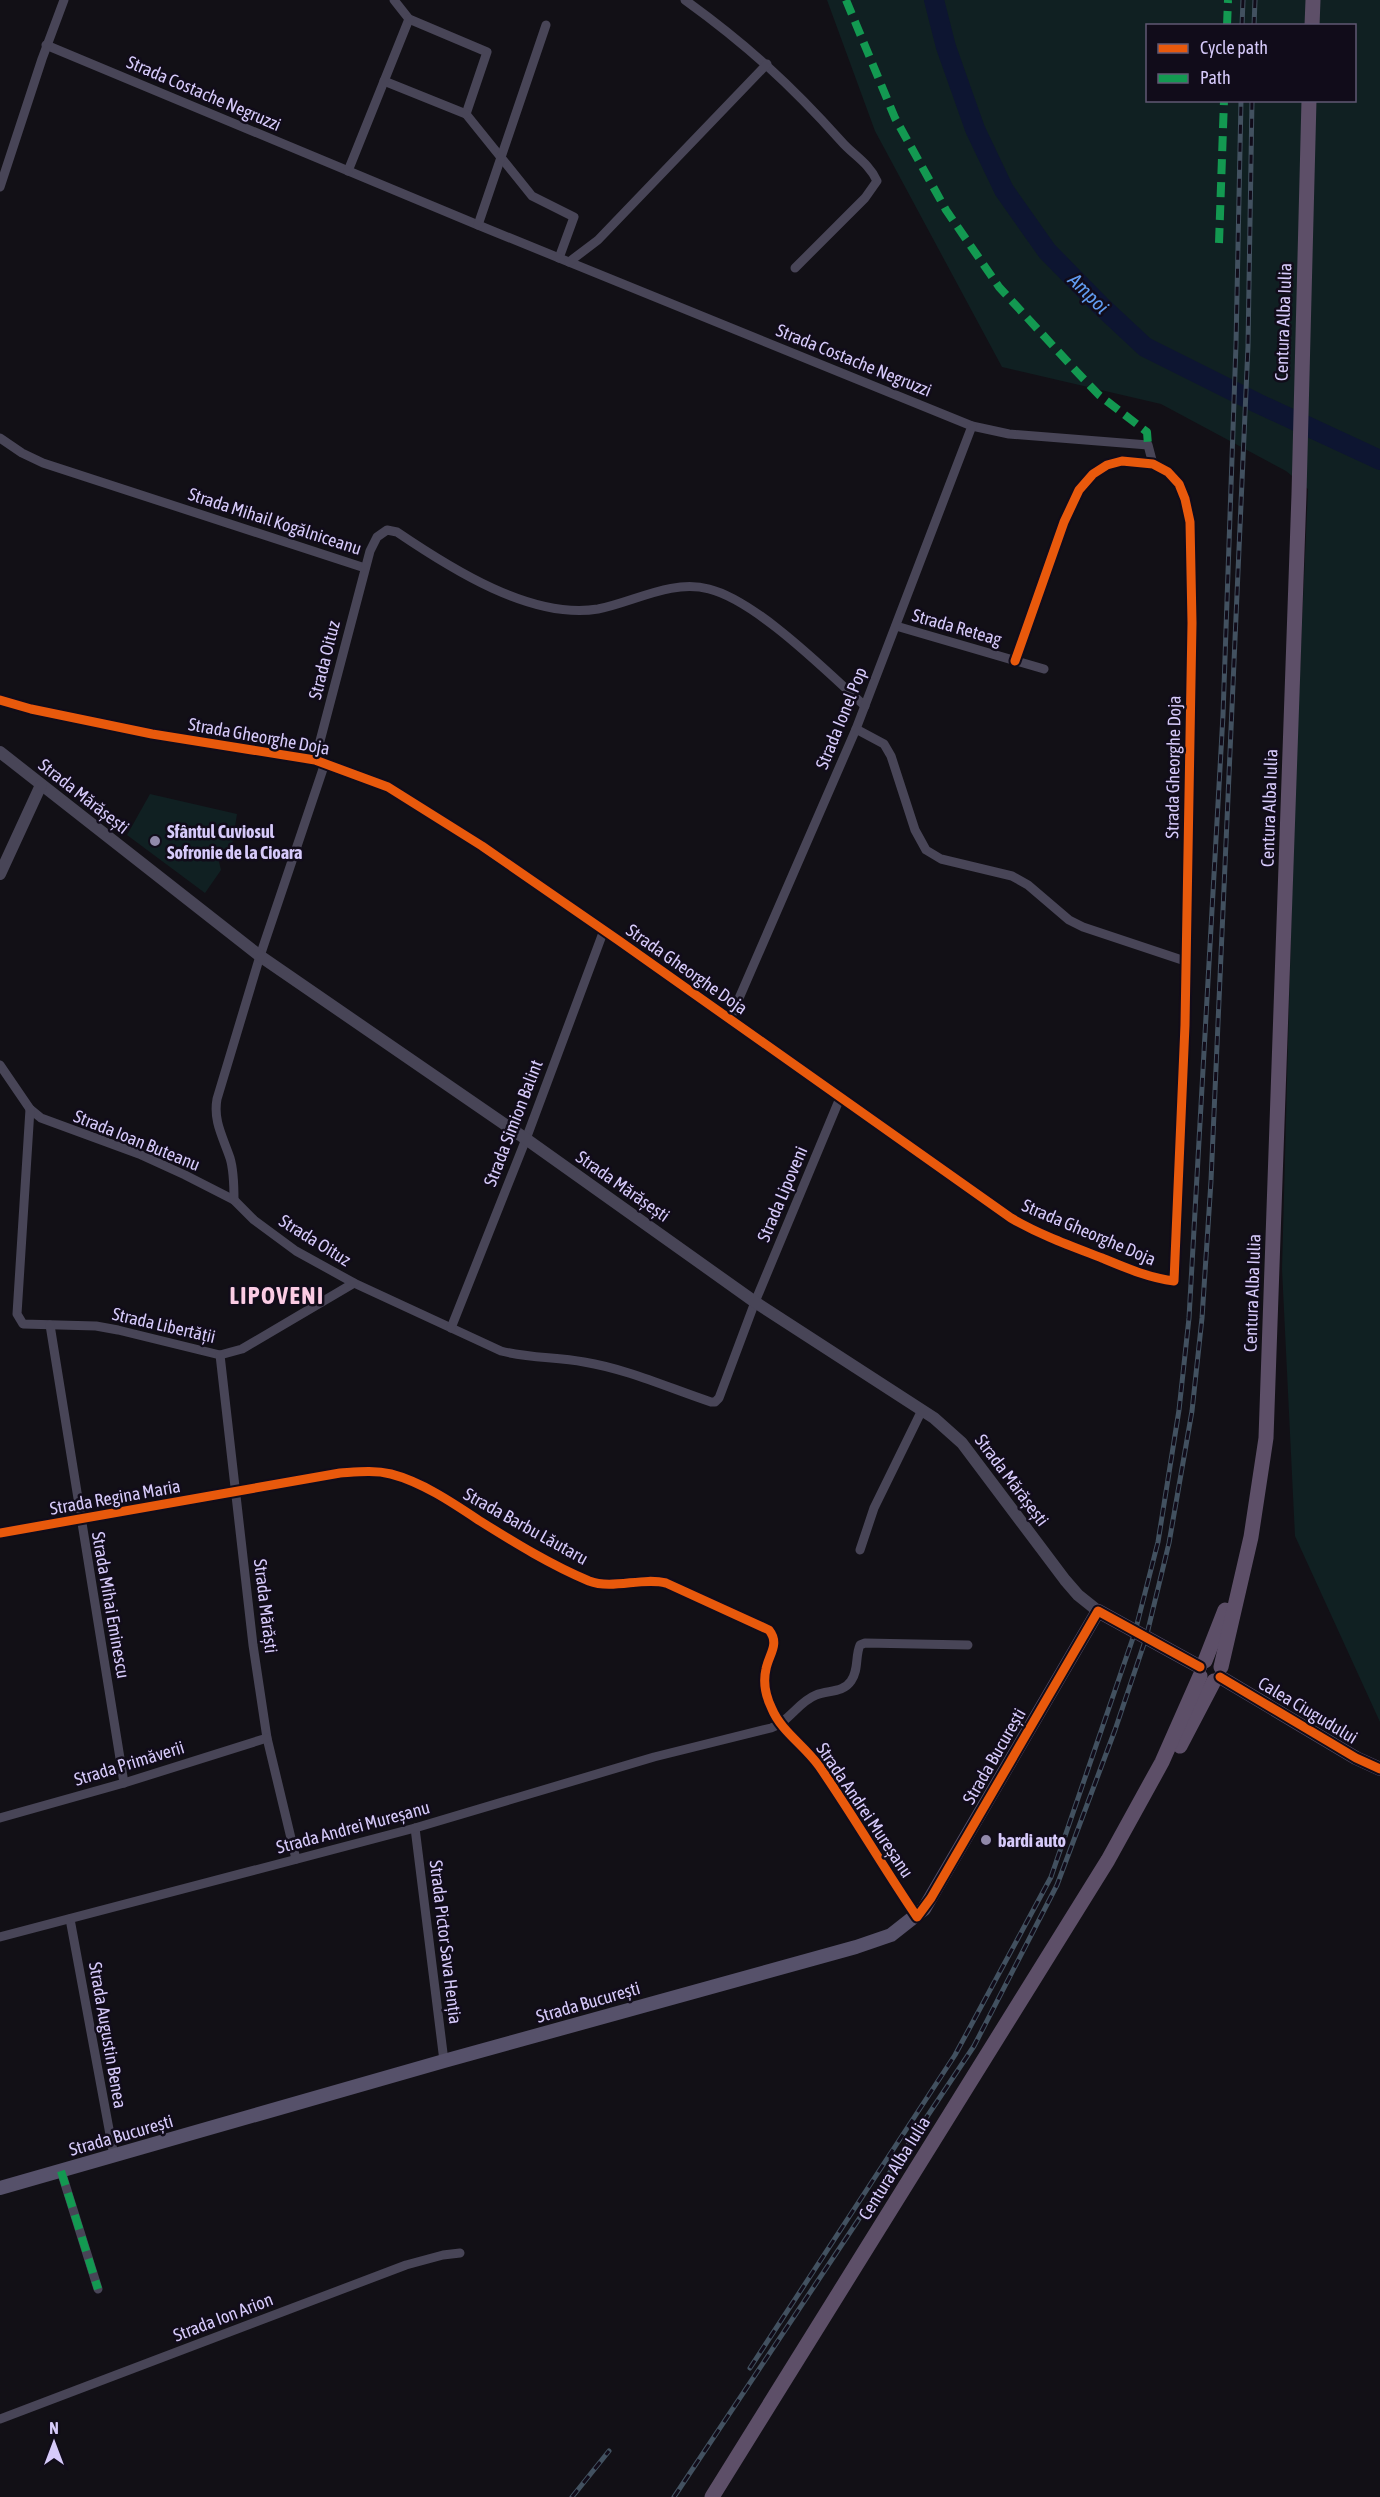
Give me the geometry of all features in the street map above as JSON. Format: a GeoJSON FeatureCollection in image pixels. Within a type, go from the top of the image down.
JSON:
{"type":"FeatureCollection","features":[{"type":"Feature","properties":{"kind":"main road"},"geometry":{"type":"LineString","coordinates":[[1312,0],[1312,24]]}},
{"type":"Feature","properties":{"kind":"main road","name":"Centura Alba Iulia"},"geometry":{"type":"LineString","coordinates":[[712,2497],[1108,1860],[1210,1672],[1251,1537],[1266,1438],[1269,1370],[1299,494],[1300,373],[1309,102]]}},
{"type":"Feature","properties":{"kind":"main road","name":"Strada Mărășești"},"geometry":{"type":"LineString","coordinates":[[1098,1611],[1210,1672]]}},
{"type":"Feature","properties":{"kind":"main road","name":"Strada București"},"geometry":{"type":"LineString","coordinates":[[0,2188],[444,2061],[866,1944],[891,1935],[917,1917],[931,1898],[1098,1611]]}},
{"type":"Feature","properties":{"kind":"main road","name":"Calea Ciugudului"},"geometry":{"type":"LineString","coordinates":[[1210,1672],[1356,1758],[1380,1769]]}},
{"type":"Feature","properties":{"kind":"street"},"geometry":{"type":"LineString","coordinates":[[0,187],[46,45],[64,0]]}},
{"type":"Feature","properties":{"kind":"street"},"geometry":{"type":"LineString","coordinates":[[394,0],[409,19],[487,52],[466,114]]}},
{"type":"Feature","properties":{"kind":"street"},"geometry":{"type":"LineString","coordinates":[[685,0],[728,30],[767,64],[816,112],[843,143],[872,169],[877,181],[865,198],[795,268]]}},
{"type":"Feature","properties":{"kind":"street"},"geometry":{"type":"LineString","coordinates":[[348,171],[409,19]]}},
{"type":"Feature","properties":{"kind":"street"},"geometry":{"type":"LineString","coordinates":[[478,225],[546,26]]}},
{"type":"Feature","properties":{"kind":"street","name":"Strada Costache Negruzzi"},"geometry":{"type":"LineString","coordinates":[[46,45],[478,225],[972,426],[1009,434],[1149,445],[1153,464]]}},
{"type":"Feature","properties":{"kind":"street"},"geometry":{"type":"LineString","coordinates":[[569,262],[598,240],[767,64]]}},
{"type":"Feature","properties":{"kind":"street"},"geometry":{"type":"LineString","coordinates":[[384,81],[466,114],[532,196],[574,217],[559,258]]}},
{"type":"Feature","properties":{"kind":"street","name":"Strada Ionel Pop"},"geometry":{"type":"LineString","coordinates":[[730,1019],[856,729],[972,426]]}},
{"type":"Feature","properties":{"kind":"street","name":"Strada Mihail Kogălniceanu"},"geometry":{"type":"LineString","coordinates":[[0,438],[22,453],[44,463],[365,568],[376,537],[387,531],[397,532],[461,574],[515,596],[561,610],[597,609],[681,586],[710,589],[728,596],[756,614],[798,646],[865,706]]}},
{"type":"Feature","properties":{"kind":"street"},"geometry":{"type":"LineString","coordinates":[[1015,661],[1064,522],[1079,490],[1093,474],[1107,465],[1122,461],[1153,464]]}},
{"type":"Feature","properties":{"kind":"street","name":"Strada Gheorghe Doja"},"geometry":{"type":"LineString","coordinates":[[0,700],[31,709],[152,734],[315,760],[373,780],[406,797],[604,930],[840,1098],[1031,1229],[1141,1274],[1158,1280],[1174,1281],[1185,1025],[1192,623],[1190,522],[1179,484],[1168,472],[1153,464]]}},
{"type":"Feature","properties":{"kind":"street","name":"Strada Oituz"},"geometry":{"type":"LineString","coordinates":[[315,760],[365,568]]}},
{"type":"Feature","properties":{"kind":"street","name":"Strada Reteag"},"geometry":{"type":"LineString","coordinates":[[896,627],[1044,669]]}},
{"type":"Feature","properties":{"kind":"street"},"geometry":{"type":"LineString","coordinates":[[856,729],[884,744],[891,756],[915,830],[926,850],[941,858],[1012,876],[1028,885],[1069,920],[1083,927],[1185,961]]}},
{"type":"Feature","properties":{"kind":"street","name":"Strada Mărășești"},"geometry":{"type":"LineString","coordinates":[[0,752],[260,956],[526,1139],[755,1302],[948,1429],[962,1443],[1065,1580],[1078,1595],[1098,1611]]}},
{"type":"Feature","properties":{"kind":"street"},"geometry":{"type":"LineString","coordinates":[[234,1200],[230,1159],[215,1112],[260,956],[325,763]]}},
{"type":"Feature","properties":{"kind":"street"},"geometry":{"type":"LineString","coordinates":[[0,874],[41,785]]}},
{"type":"Feature","properties":{"kind":"street","name":"Strada Simion Balint"},"geometry":{"type":"LineString","coordinates":[[451,1328],[526,1139],[604,930]]}},
{"type":"Feature","properties":{"kind":"street","name":"Strada Ioan Buteanu"},"geometry":{"type":"LineString","coordinates":[[0,1065],[30,1109],[41,1118],[139,1154],[234,1200]]}},
{"type":"Feature","properties":{"kind":"street","name":"Strada Lipoveni"},"geometry":{"type":"LineString","coordinates":[[755,1302],[840,1098]]}},
{"type":"Feature","properties":{"kind":"street","name":"Strada Libertății"},"geometry":{"type":"LineString","coordinates":[[30,1109],[19,1265],[17,1314],[20,1321],[27,1324],[96,1326],[220,1355],[242,1349],[354,1283]]}},
{"type":"Feature","properties":{"kind":"street","name":"Strada Oituz"},"geometry":{"type":"LineString","coordinates":[[234,1200],[254,1220],[296,1251],[354,1283],[501,1351],[516,1355],[584,1362],[715,1402],[755,1302]]}},
{"type":"Feature","properties":{"kind":"street","name":"Strada Mihai Eminescu"},"geometry":{"type":"LineString","coordinates":[[50,1325],[124,1783]]}},
{"type":"Feature","properties":{"kind":"street","name":"Strada Mărăști"},"geometry":{"type":"LineString","coordinates":[[220,1355],[235,1493],[267,1738],[296,1859]]}},
{"type":"Feature","properties":{"kind":"street"},"geometry":{"type":"LineString","coordinates":[[860,1550],[874,1508],[922,1410]]}},
{"type":"Feature","properties":{"kind":"street","name":"Strada Barbu Lăutaru"},"geometry":{"type":"LineString","coordinates":[[235,1493],[340,1473],[379,1472],[393,1475],[435,1493],[521,1546],[589,1581],[599,1584],[652,1579],[666,1583],[769,1630],[775,1643],[766,1668],[765,1683],[772,1710],[782,1724]]}},
{"type":"Feature","properties":{"kind":"street","name":"Strada Regina Maria"},"geometry":{"type":"LineString","coordinates":[[0,1533],[235,1493]]}},
{"type":"Feature","properties":{"kind":"street","name":"Strada Andrei Mureșanu"},"geometry":{"type":"LineString","coordinates":[[0,1937],[415,1828],[654,1757],[782,1724],[793,1711],[814,1695],[843,1688],[850,1683],[856,1670],[860,1645],[872,1643],[968,1645]]}},
{"type":"Feature","properties":{"kind":"street","name":"Strada Andrei Mureșanu"},"geometry":{"type":"LineString","coordinates":[[782,1724],[818,1764],[917,1917]]}},
{"type":"Feature","properties":{"kind":"street","name":"Strada Primăverii"},"geometry":{"type":"LineString","coordinates":[[0,1818],[124,1783],[267,1738]]}},
{"type":"Feature","properties":{"kind":"street","name":"Strada Pictor Sava Henția"},"geometry":{"type":"LineString","coordinates":[[415,1828],[444,2061]]}},
{"type":"Feature","properties":{"kind":"street","name":"Strada Augustin Benea"},"geometry":{"type":"LineString","coordinates":[[70,1919],[114,2156]]}},
{"type":"Feature","properties":{"kind":"street","name":"Strada București"},"geometry":{"type":"LineString","coordinates":[[61,2171],[98,2289]]}},
{"type":"Feature","properties":{"kind":"street","name":"Strada Ion Arion"},"geometry":{"type":"LineString","coordinates":[[0,2419],[406,2265],[433,2257],[460,2253]]}},
{"type":"Feature","properties":{"kind":"shaded area"},"geometry":{"type":"Polygon","coordinates":[[[827,0],[1380,0],[1380,1722],[1295,1536],[1282,1269],[1295,782],[1308,489],[1286,471],[1161,404],[1002,367],[875,131],[827,0]]]}},
{"type":"Feature","properties":{"kind":"shaded area"},"geometry":{"type":"Polygon","coordinates":[[[150,794],[237,814],[232,846],[225,848],[219,862],[221,870],[205,893],[127,835],[150,794]]]}},
{"type":"Feature","properties":{"kind":"waterway","name":"Ampoi"},"geometry":{"type":"LineString","coordinates":[[934,0],[946,47],[975,129],[1004,190],[1047,251],[1145,347],[1257,403],[1380,460]]}},
{"type":"Feature","properties":{"kind":"railway"},"geometry":{"type":"LineString","coordinates":[[1242,24],[1243,0]]}},
{"type":"Feature","properties":{"kind":"railway"},"geometry":{"type":"LineString","coordinates":[[1254,24],[1255,0]]}},
{"type":"Feature","properties":{"kind":"railway"},"geometry":{"type":"LineString","coordinates":[[750,2368],[955,2055],[1051,1877],[1135,1632],[1158,1542],[1179,1410],[1189,1318],[1223,715],[1236,344],[1241,102]]}},
{"type":"Feature","properties":{"kind":"railway"},"geometry":{"type":"LineString","coordinates":[[674,2497],[974,2046],[1057,1885],[1115,1730],[1146,1638],[1169,1543],[1192,1411],[1202,1318],[1211,1181],[1248,346],[1252,102]]}},
{"type":"Feature","properties":{"kind":"railway"},"geometry":{"type":"LineString","coordinates":[[572,2497],[609,2451]]}},
{"type":"Feature","properties":{"kind":"marked path"},"geometry":{"type":"LineString","coordinates":[[846,0],[895,118],[946,210],[999,287],[1099,395],[1147,432],[1148,445]]}},
{"type":"Feature","properties":{"kind":"marked path"},"geometry":{"type":"LineString","coordinates":[[1227,24],[1228,0]]}},
{"type":"Feature","properties":{"kind":"marked path"},"geometry":{"type":"LineString","coordinates":[[1219,243],[1224,102]]}},
{"type":"Feature","properties":{"kind":"marked path"},"geometry":{"type":"LineString","coordinates":[[61,2171],[98,2289]]}},
{"type":"Feature","properties":{"kind":"cycle path"},"geometry":{"type":"LineString","coordinates":[[0,700],[31,709],[152,734],[315,760],[388,787],[482,846],[618,940],[1011,1218],[1044,1235],[1129,1269],[1174,1281],[1185,1025],[1192,623],[1190,522],[1179,484],[1168,472],[1153,464],[1122,461],[1107,465],[1093,474],[1079,490],[1064,522],[1015,661]]}},
{"type":"Feature","properties":{"kind":"cycle path"},"geometry":{"type":"LineString","coordinates":[[0,1533],[340,1473],[378,1472],[391,1474],[426,1488],[533,1553],[589,1581],[608,1584],[647,1581],[666,1583],[769,1630],[774,1645],[766,1669],[765,1684],[768,1700],[776,1717],[819,1766],[917,1917],[931,1898],[1098,1611],[1200,1667]]}},
{"type":"Feature","properties":{"kind":"cycle path"},"geometry":{"type":"LineString","coordinates":[[1220,1677],[1356,1758],[1380,1769]]}},
{"type":"Feature","properties":{"kind":"place","name":"Sfântul Cuviosul Sofronie de la Cioara"},"geometry":{"type":"Point","coordinates":[155,841]}},
{"type":"Feature","properties":{"kind":"place","name":"bardi auto"},"geometry":{"type":"Point","coordinates":[986,1840]}},
{"type":"Feature","properties":{"kind":"district","name":"LIPOVENI"},"geometry":{"type":"Point","coordinates":[277,1295]}}]}
